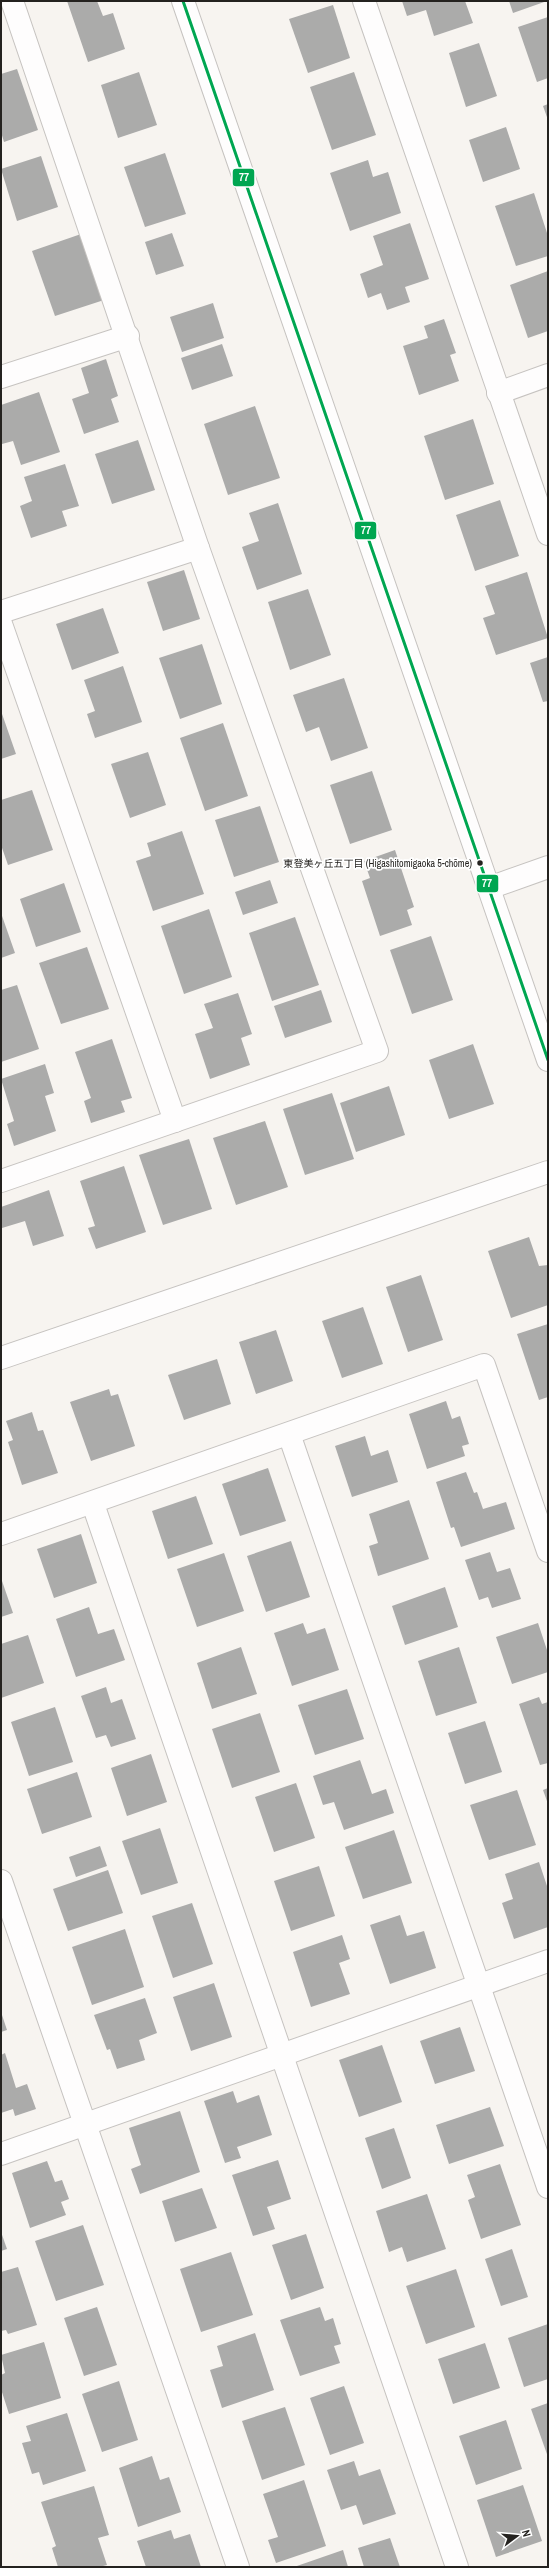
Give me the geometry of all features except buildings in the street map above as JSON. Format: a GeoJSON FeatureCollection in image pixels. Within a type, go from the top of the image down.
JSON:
{"type":"FeatureCollection","features":[{"type":"Feature","properties":{"kind":"street"},"geometry":{"type":"LineString","coordinates":[[1,1181],[377,1051],[198,548],[128,336],[12,1]]}},
{"type":"Feature","properties":{"kind":"street"},"geometry":{"type":"LineString","coordinates":[[183,1],[548,1060]]}},
{"type":"Feature","properties":{"kind":"street"},"geometry":{"type":"LineString","coordinates":[[364,1],[498,393],[548,534]]}},
{"type":"Feature","properties":{"kind":"street"},"geometry":{"type":"LineString","coordinates":[[1,377],[128,336]]}},
{"type":"Feature","properties":{"kind":"street"},"geometry":{"type":"LineString","coordinates":[[498,393],[548,375]]}},
{"type":"Feature","properties":{"kind":"street"},"geometry":{"type":"LineString","coordinates":[[1,612],[198,548]]}},
{"type":"Feature","properties":{"kind":"street"},"geometry":{"type":"LineString","coordinates":[[1,624],[175,1121]]}},
{"type":"Feature","properties":{"kind":"street"},"geometry":{"type":"LineString","coordinates":[[489,888],[548,867]]}},
{"type":"Feature","properties":{"kind":"street"},"geometry":{"type":"LineString","coordinates":[[1,1358],[548,1172]]}},
{"type":"Feature","properties":{"kind":"street"},"geometry":{"type":"LineString","coordinates":[[1,1534],[93,1504],[484,1365],[548,1551]]}},
{"type":"Feature","properties":{"kind":"street"},"geometry":{"type":"LineString","coordinates":[[289,1434],[478,1985],[544,2164],[548,2187]]}},
{"type":"Feature","properties":{"kind":"street"},"geometry":{"type":"LineString","coordinates":[[93,1504],[457,2567]]}},
{"type":"Feature","properties":{"kind":"street"},"geometry":{"type":"LineString","coordinates":[[1,1881],[238,2567]]}},
{"type":"Feature","properties":{"kind":"street"},"geometry":{"type":"LineString","coordinates":[[1,2154],[548,1961]]}},
{"type":"Feature","properties":{"kind":"transit line","name":"77"},"geometry":{"type":"LineString","coordinates":[[183,1],[548,1060]]}},
{"type":"Feature","properties":{"kind":"place","name":"東登美ヶ丘五丁目 (Higashitomigaoka 5-chōme)"},"geometry":{"type":"Point","coordinates":[480,863]}}]}
